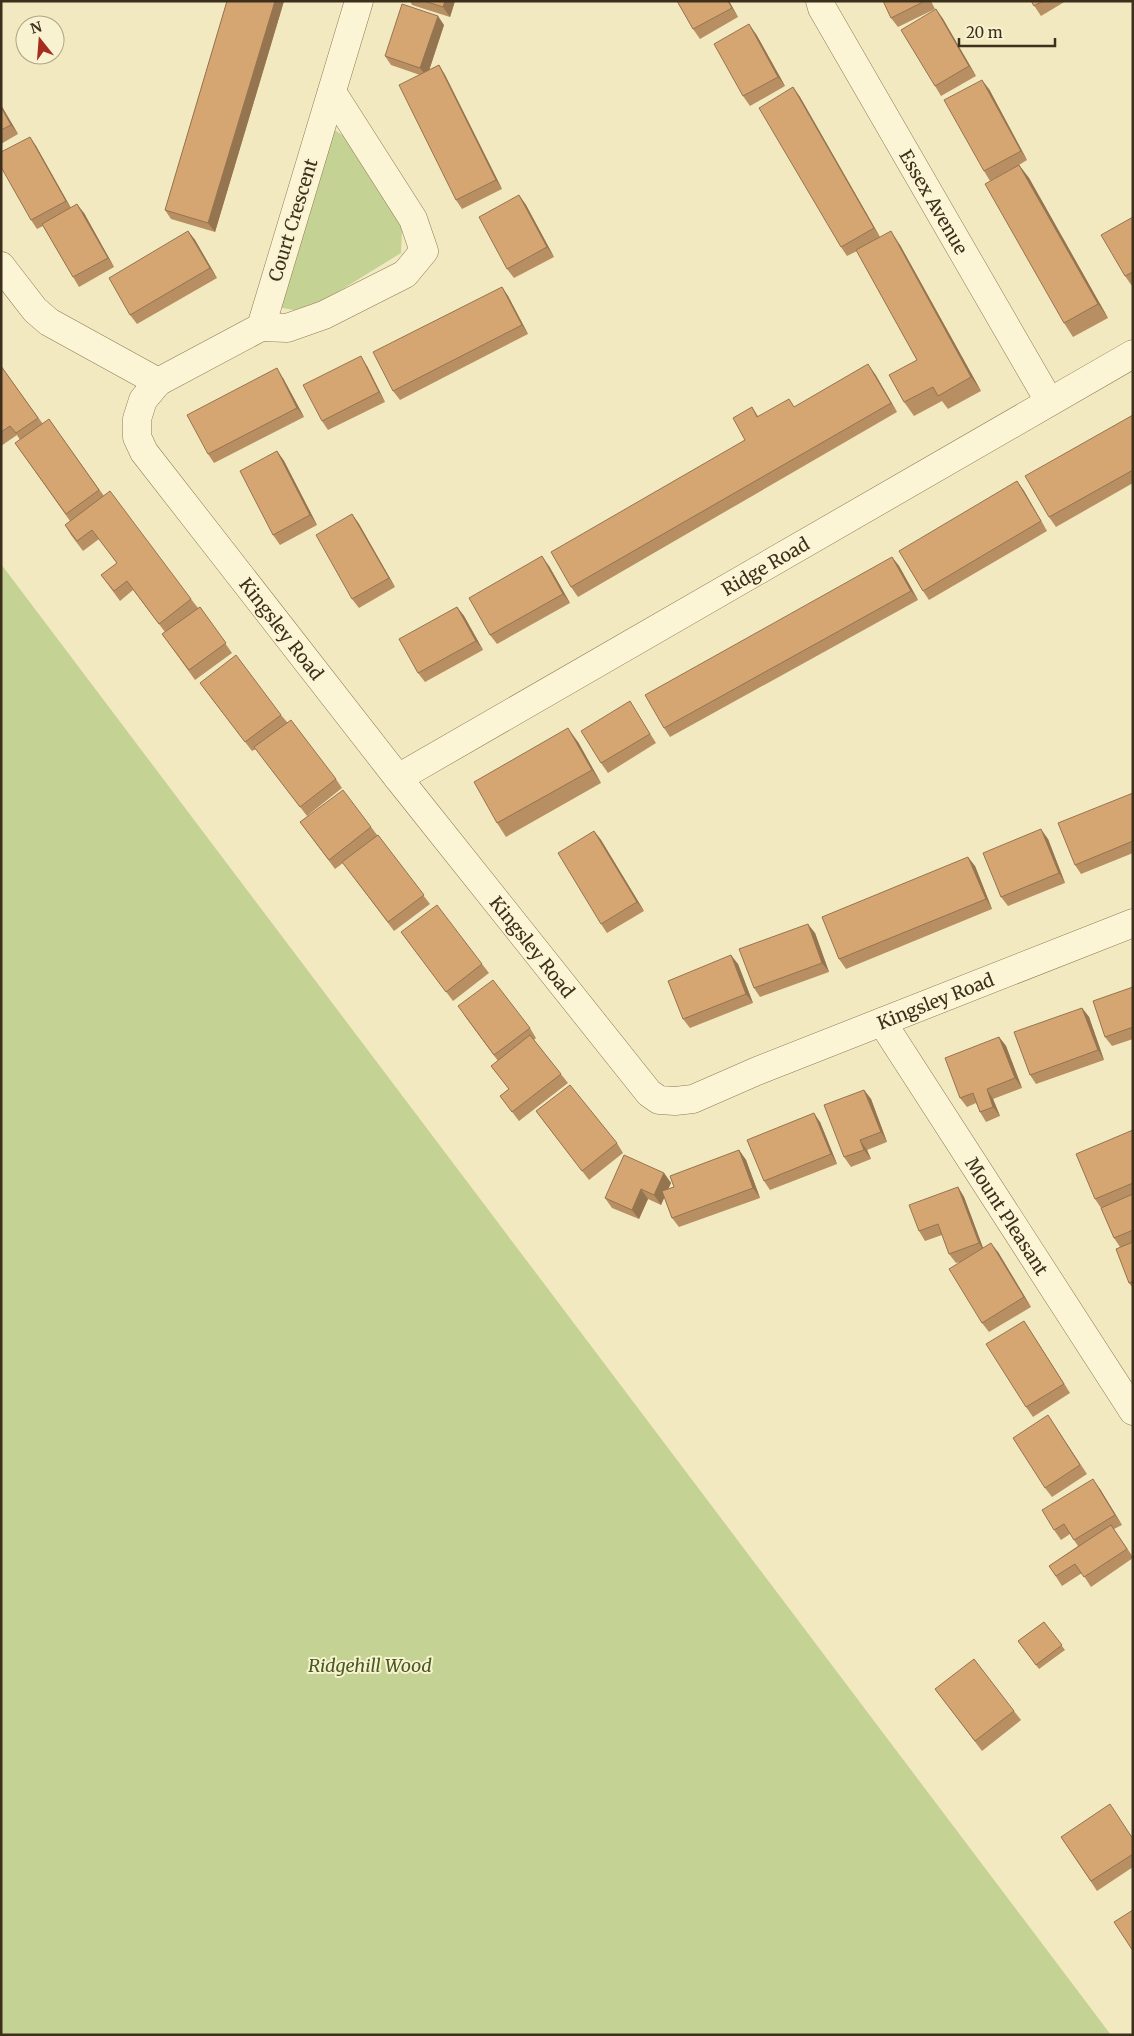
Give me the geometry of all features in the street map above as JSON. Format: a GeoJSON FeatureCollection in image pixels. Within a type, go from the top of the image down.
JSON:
{"type":"FeatureCollection","features":[{"type":"Feature","properties":{"kind":"street","name":"Court Crescent"},"geometry":{"type":"LineString","coordinates":[[261,327],[359,1]]}},
{"type":"Feature","properties":{"kind":"street","name":"Essex Avenue"},"geometry":{"type":"LineString","coordinates":[[820,1],[822,8],[1049,401]]}},
{"type":"Feature","properties":{"kind":"street"},"geometry":{"type":"LineString","coordinates":[[1,266],[35,310],[49,322],[158,382],[261,327],[286,328],[324,315],[405,274],[424,251],[414,219],[332,92]]}},
{"type":"Feature","properties":{"kind":"street","name":"Ridge Road"},"geometry":{"type":"LineString","coordinates":[[398,778],[1133,354]]}},
{"type":"Feature","properties":{"kind":"street","name":"Kingsley Road"},"geometry":{"type":"LineString","coordinates":[[158,382],[143,400],[138,420],[136,437],[144,452],[398,778],[649,1093],[659,1100],[675,1102],[694,1099],[882,1022],[1133,923]]}},
{"type":"Feature","properties":{"kind":"street","name":"Mount Pleasant"},"geometry":{"type":"LineString","coordinates":[[882,1022],[1133,1411]]}},
{"type":"Feature","properties":{"kind":"green space"},"geometry":{"type":"Polygon","coordinates":[[[333,129],[359,146],[402,229],[401,253],[323,301],[294,310],[277,307],[333,129]]]}},
{"type":"Feature","properties":{"kind":"green space","name":"Ridgehill Wood"},"geometry":{"type":"Polygon","coordinates":[[[1,564],[1111,2035],[1,2035],[1,564]]]}},
{"type":"Feature","properties":{"kind":"building"},"geometry":{"type":"Polygon","coordinates":[[[227,1],[275,1],[208,223],[165,210],[227,1]]]}},
{"type":"Feature","properties":{"kind":"building"},"geometry":{"type":"Polygon","coordinates":[[[424,1],[445,1],[443,7],[424,1]]]}},
{"type":"Feature","properties":{"kind":"building"},"geometry":{"type":"Polygon","coordinates":[[[677,1],[728,1],[732,8],[693,29],[677,1]]]}},
{"type":"Feature","properties":{"kind":"building"},"geometry":{"type":"Polygon","coordinates":[[[883,1],[925,1],[891,18],[883,1]]]}},
{"type":"Feature","properties":{"kind":"building"},"geometry":{"type":"Polygon","coordinates":[[[1031,1],[1043,1],[1034,6],[1031,1]]]}},
{"type":"Feature","properties":{"kind":"building"},"geometry":{"type":"Polygon","coordinates":[[[402,4],[438,16],[420,68],[385,56],[402,4]]]}},
{"type":"Feature","properties":{"kind":"building"},"geometry":{"type":"Polygon","coordinates":[[[936,9],[969,66],[935,86],[901,30],[936,9]]]}},
{"type":"Feature","properties":{"kind":"building"},"geometry":{"type":"Polygon","coordinates":[[[749,24],[778,77],[743,96],[714,44],[749,24]]]}},
{"type":"Feature","properties":{"kind":"building"},"geometry":{"type":"Polygon","coordinates":[[[439,65],[496,180],[456,200],[399,85],[439,65]]]}},
{"type":"Feature","properties":{"kind":"building"},"geometry":{"type":"Polygon","coordinates":[[[982,80],[1021,151],[984,171],[944,100],[982,80]]]}},
{"type":"Feature","properties":{"kind":"building"},"geometry":{"type":"Polygon","coordinates":[[[793,87],[874,228],[841,247],[759,108],[793,87]]]}},
{"type":"Feature","properties":{"kind":"building"},"geometry":{"type":"Polygon","coordinates":[[[1,107],[11,125],[1,130],[1,107]]]}},
{"type":"Feature","properties":{"kind":"building"},"geometry":{"type":"Polygon","coordinates":[[[30,137],[66,201],[31,220],[1,167],[1,152],[30,137]]]}},
{"type":"Feature","properties":{"kind":"building"},"geometry":{"type":"Polygon","coordinates":[[[1019,165],[1098,304],[1064,323],[985,184],[1019,165]]]}},
{"type":"Feature","properties":{"kind":"building"},"geometry":{"type":"Polygon","coordinates":[[[519,195],[547,247],[507,269],[479,217],[519,195]]]}},
{"type":"Feature","properties":{"kind":"building"},"geometry":{"type":"Polygon","coordinates":[[[77,204],[108,258],[73,277],[42,224],[77,204]]]}},
{"type":"Feature","properties":{"kind":"building"},"geometry":{"type":"Polygon","coordinates":[[[1133,217],[1133,272],[1125,276],[1101,235],[1133,217]]]}},
{"type":"Feature","properties":{"kind":"building"},"geometry":{"type":"Polygon","coordinates":[[[188,231],[210,268],[130,315],[109,278],[188,231]]]}},
{"type":"Feature","properties":{"kind":"building"},"geometry":{"type":"Polygon","coordinates":[[[891,231],[971,377],[938,396],[933,387],[904,402],[889,375],[917,360],[856,250],[891,231]]]}},
{"type":"Feature","properties":{"kind":"building"},"geometry":{"type":"Polygon","coordinates":[[[502,287],[522,325],[393,391],[373,352],[502,287]]]}},
{"type":"Feature","properties":{"kind":"building"},"geometry":{"type":"Polygon","coordinates":[[[361,356],[379,392],[322,421],[303,385],[361,356]]]}},
{"type":"Feature","properties":{"kind":"building"},"geometry":{"type":"Polygon","coordinates":[[[868,364],[891,403],[571,587],[551,552],[745,440],[733,418],[752,407],[757,417],[789,399],[794,407],[868,364]]]}},
{"type":"Feature","properties":{"kind":"building"},"geometry":{"type":"Polygon","coordinates":[[[1,366],[38,418],[16,433],[10,426],[1,432],[1,366]]]}},
{"type":"Feature","properties":{"kind":"building"},"geometry":{"type":"Polygon","coordinates":[[[277,368],[297,408],[208,454],[187,415],[277,368]]]}},
{"type":"Feature","properties":{"kind":"building"},"geometry":{"type":"Polygon","coordinates":[[[1133,415],[1133,470],[1049,517],[1025,476],[1133,415]]]}},
{"type":"Feature","properties":{"kind":"building"},"geometry":{"type":"Polygon","coordinates":[[[49,419],[99,490],[66,514],[15,443],[49,419]]]}},
{"type":"Feature","properties":{"kind":"building"},"geometry":{"type":"Polygon","coordinates":[[[277,451],[310,515],[273,535],[240,471],[277,451]]]}},
{"type":"Feature","properties":{"kind":"building"},"geometry":{"type":"Polygon","coordinates":[[[1017,481],[1041,521],[923,591],[899,551],[1017,481]]]}},
{"type":"Feature","properties":{"kind":"building"},"geometry":{"type":"Polygon","coordinates":[[[110,491],[191,599],[159,624],[127,581],[114,591],[101,575],[117,563],[92,530],[77,541],[65,525],[110,491]]]}},
{"type":"Feature","properties":{"kind":"building"},"geometry":{"type":"Polygon","coordinates":[[[352,514],[389,578],[352,599],[316,535],[352,514]]]}},
{"type":"Feature","properties":{"kind":"building"},"geometry":{"type":"Polygon","coordinates":[[[542,556],[563,594],[490,635],[469,598],[542,556]]]}},
{"type":"Feature","properties":{"kind":"building"},"geometry":{"type":"Polygon","coordinates":[[[892,557],[911,591],[664,728],[645,695],[892,557]]]}},
{"type":"Feature","properties":{"kind":"building"},"geometry":{"type":"Polygon","coordinates":[[[200,607],[226,643],[189,670],[162,634],[200,607]]]}},
{"type":"Feature","properties":{"kind":"building"},"geometry":{"type":"Polygon","coordinates":[[[457,607],[476,641],[418,673],[399,639],[457,607]]]}},
{"type":"Feature","properties":{"kind":"building"},"geometry":{"type":"Polygon","coordinates":[[[236,655],[281,715],[245,742],[200,683],[236,655]]]}},
{"type":"Feature","properties":{"kind":"building"},"geometry":{"type":"Polygon","coordinates":[[[630,701],[650,734],[601,763],[581,731],[630,701]]]}},
{"type":"Feature","properties":{"kind":"building"},"geometry":{"type":"Polygon","coordinates":[[[291,720],[336,779],[300,807],[254,747],[291,720]]]}},
{"type":"Feature","properties":{"kind":"building"},"geometry":{"type":"Polygon","coordinates":[[[568,728],[592,770],[497,823],[474,782],[568,728]]]}},
{"type":"Feature","properties":{"kind":"building"},"geometry":{"type":"Polygon","coordinates":[[[343,790],[371,827],[329,860],[300,822],[343,790]]]}},
{"type":"Feature","properties":{"kind":"building"},"geometry":{"type":"Polygon","coordinates":[[[1133,793],[1133,841],[1075,865],[1058,823],[1133,793]]]}},
{"type":"Feature","properties":{"kind":"building"},"geometry":{"type":"Polygon","coordinates":[[[1041,829],[1059,873],[1001,897],[983,853],[1041,829]]]}},
{"type":"Feature","properties":{"kind":"building"},"geometry":{"type":"Polygon","coordinates":[[[594,831],[637,902],[601,924],[558,853],[594,831]]]}},
{"type":"Feature","properties":{"kind":"building"},"geometry":{"type":"Polygon","coordinates":[[[378,835],[424,895],[388,922],[342,862],[378,835]]]}},
{"type":"Feature","properties":{"kind":"building"},"geometry":{"type":"Polygon","coordinates":[[[968,857],[986,899],[839,959],[822,917],[968,857]]]}},
{"type":"Feature","properties":{"kind":"building"},"geometry":{"type":"Polygon","coordinates":[[[437,905],[482,964],[446,992],[401,932],[437,905]]]}},
{"type":"Feature","properties":{"kind":"building"},"geometry":{"type":"Polygon","coordinates":[[[808,924],[822,963],[754,988],[739,949],[808,924]]]}},
{"type":"Feature","properties":{"kind":"building"},"geometry":{"type":"Polygon","coordinates":[[[731,955],[746,994],[683,1019],[668,981],[731,955]]]}},
{"type":"Feature","properties":{"kind":"building"},"geometry":{"type":"Polygon","coordinates":[[[493,980],[530,1028],[494,1055],[458,1006],[493,980]]]}},
{"type":"Feature","properties":{"kind":"building"},"geometry":{"type":"Polygon","coordinates":[[[1133,987],[1133,1027],[1105,1037],[1093,1001],[1133,987]]]}},
{"type":"Feature","properties":{"kind":"building"},"geometry":{"type":"Polygon","coordinates":[[[1082,1008],[1098,1050],[1030,1075],[1014,1032],[1082,1008]]]}},
{"type":"Feature","properties":{"kind":"building"},"geometry":{"type":"Polygon","coordinates":[[[530,1035],[561,1074],[512,1112],[500,1096],[509,1089],[491,1066],[530,1035]]]}},
{"type":"Feature","properties":{"kind":"building"},"geometry":{"type":"Polygon","coordinates":[[[999,1037],[1015,1078],[987,1089],[993,1107],[980,1112],[973,1093],[960,1098],[945,1058],[999,1037]]]}},
{"type":"Feature","properties":{"kind":"building"},"geometry":{"type":"Polygon","coordinates":[[[570,1085],[617,1143],[582,1171],[536,1111],[570,1085]]]}},
{"type":"Feature","properties":{"kind":"building"},"geometry":{"type":"Polygon","coordinates":[[[864,1090],[881,1132],[860,1140],[864,1150],[844,1157],[824,1105],[864,1090]]]}},
{"type":"Feature","properties":{"kind":"building"},"geometry":{"type":"Polygon","coordinates":[[[814,1113],[831,1154],[764,1181],[747,1140],[814,1113]]]}},
{"type":"Feature","properties":{"kind":"building"},"geometry":{"type":"Polygon","coordinates":[[[1133,1130],[1133,1183],[1095,1199],[1076,1154],[1133,1130]]]}},
{"type":"Feature","properties":{"kind":"building"},"geometry":{"type":"Polygon","coordinates":[[[739,1150],[753,1188],[672,1218],[662,1191],[674,1187],[670,1176],[739,1150]]]}},
{"type":"Feature","properties":{"kind":"building"},"geometry":{"type":"Polygon","coordinates":[[[624,1155],[664,1173],[654,1195],[641,1189],[632,1210],[605,1198],[624,1155]]]}},
{"type":"Feature","properties":{"kind":"building"},"geometry":{"type":"Polygon","coordinates":[[[958,1187],[979,1243],[949,1254],[938,1224],[919,1231],[909,1205],[958,1187]]]}},
{"type":"Feature","properties":{"kind":"building"},"geometry":{"type":"Polygon","coordinates":[[[1133,1194],[1133,1230],[1114,1238],[1101,1208],[1133,1194]]]}},
{"type":"Feature","properties":{"kind":"building"},"geometry":{"type":"Polygon","coordinates":[[[1133,1242],[1133,1281],[1129,1283],[1116,1249],[1133,1242]]]}},
{"type":"Feature","properties":{"kind":"building"},"geometry":{"type":"Polygon","coordinates":[[[991,1243],[1024,1297],[982,1323],[949,1269],[991,1243]]]}},
{"type":"Feature","properties":{"kind":"building"},"geometry":{"type":"Polygon","coordinates":[[[1024,1321],[1064,1384],[1026,1407],[986,1344],[1024,1321]]]}},
{"type":"Feature","properties":{"kind":"building"},"geometry":{"type":"Polygon","coordinates":[[[1048,1415],[1080,1465],[1045,1488],[1013,1438],[1048,1415]]]}},
{"type":"Feature","properties":{"kind":"building"},"geometry":{"type":"Polygon","coordinates":[[[1093,1479],[1115,1515],[1074,1540],[1064,1524],[1054,1530],[1042,1510],[1093,1479]]]}},
{"type":"Feature","properties":{"kind":"building"},"geometry":{"type":"Polygon","coordinates":[[[1111,1525],[1127,1549],[1084,1577],[1075,1564],[1056,1576],[1049,1566],[1111,1525]]]}},
{"type":"Feature","properties":{"kind":"building"},"geometry":{"type":"Polygon","coordinates":[[[1044,1622],[1062,1645],[1036,1665],[1018,1641],[1044,1622]]]}},
{"type":"Feature","properties":{"kind":"building"},"geometry":{"type":"Polygon","coordinates":[[[974,1659],[1014,1711],[975,1741],[935,1689],[974,1659]]]}},
{"type":"Feature","properties":{"kind":"building"},"geometry":{"type":"Polygon","coordinates":[[[1110,1804],[1133,1839],[1133,1854],[1091,1881],[1061,1837],[1110,1804]]]}},
{"type":"Feature","properties":{"kind":"building"},"geometry":{"type":"Polygon","coordinates":[[[1133,1910],[1133,1951],[1114,1922],[1133,1910]]]}}]}
